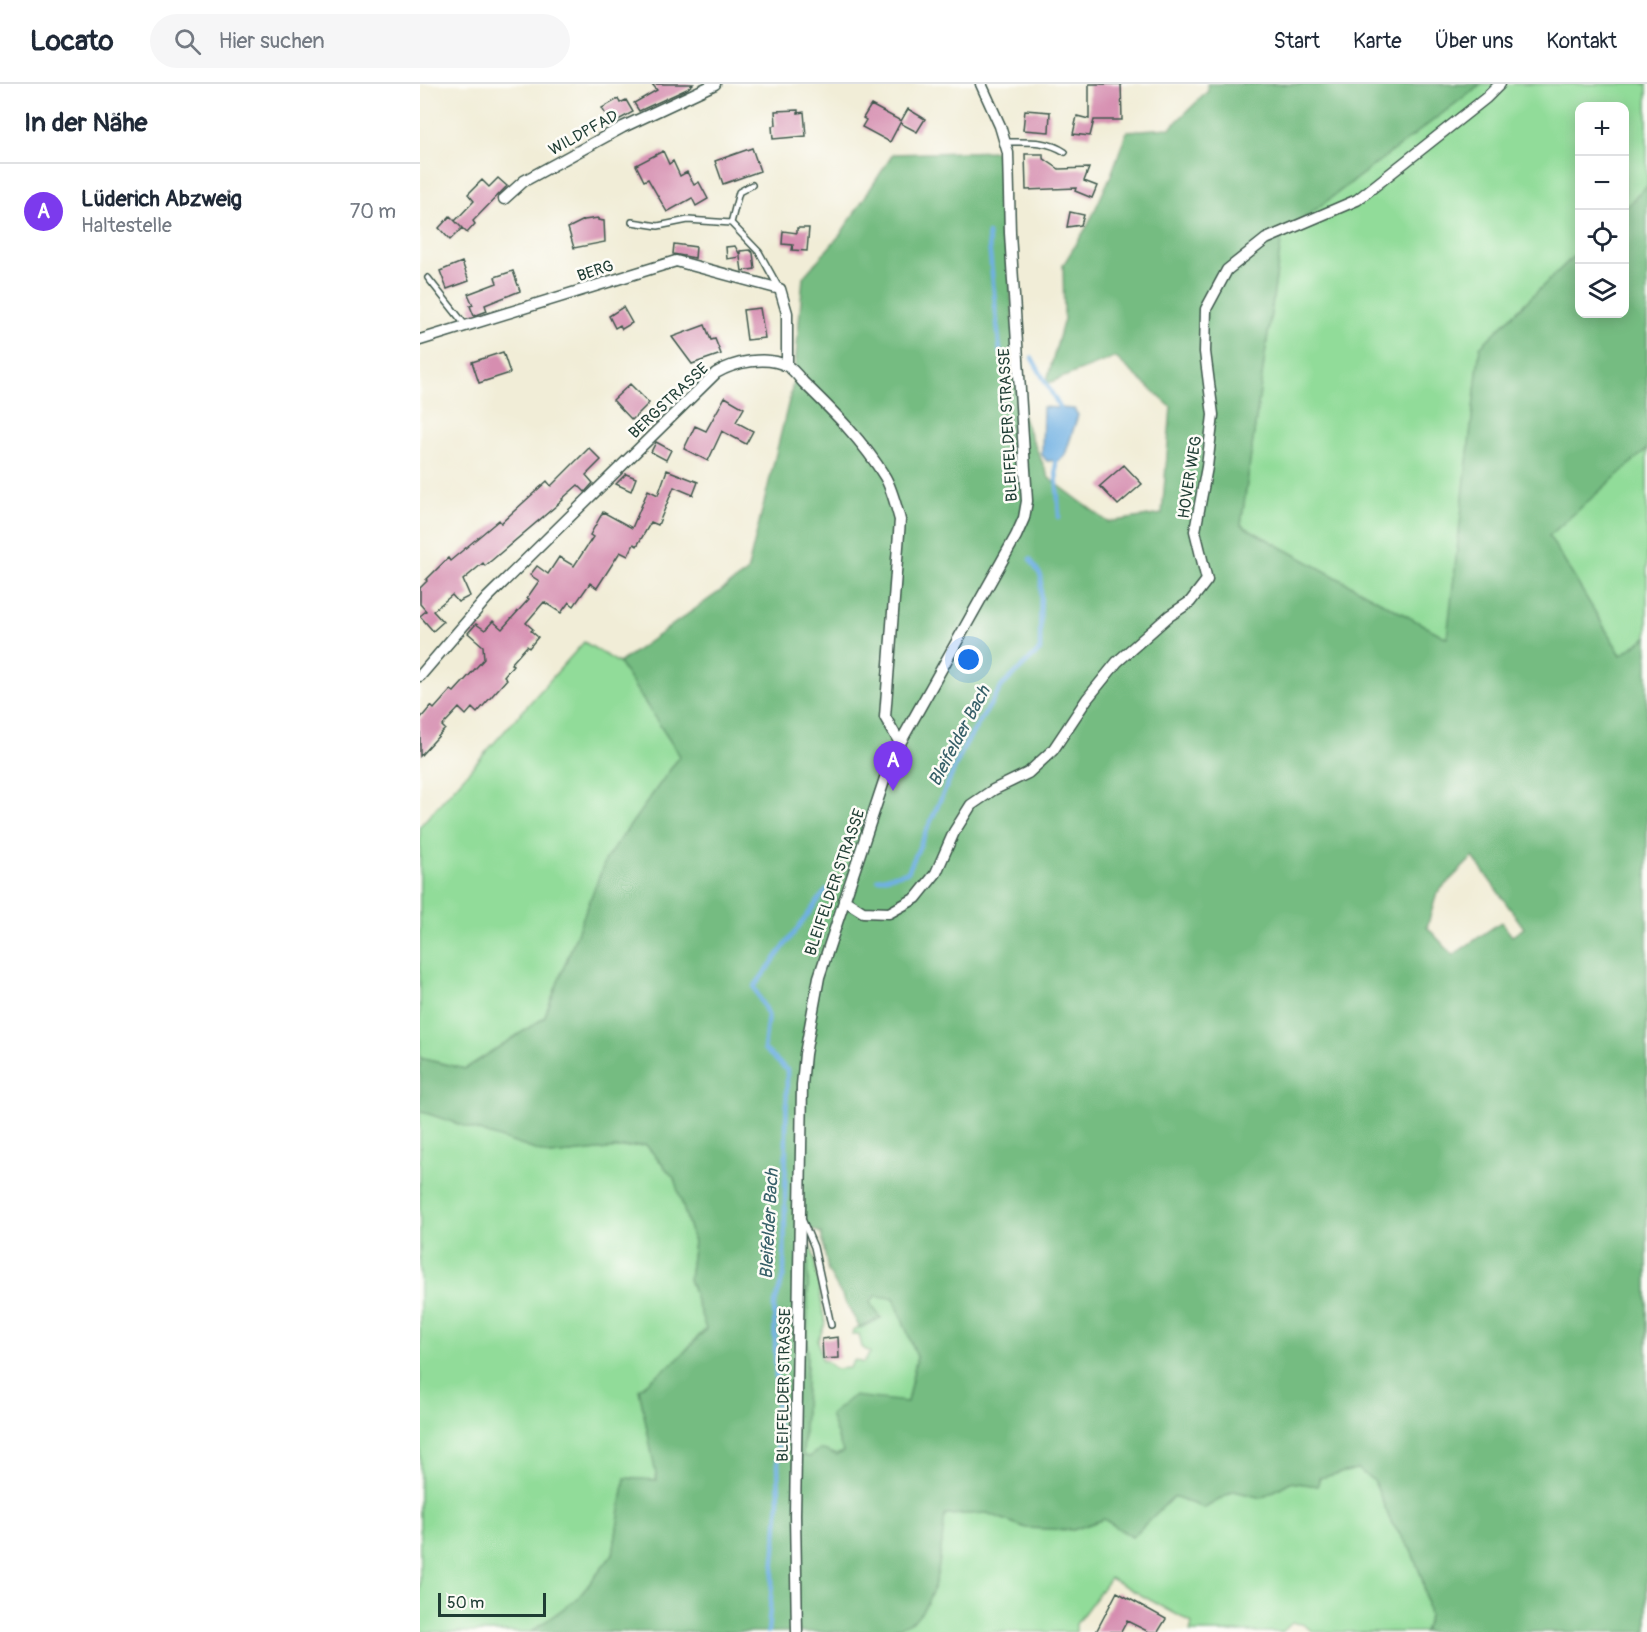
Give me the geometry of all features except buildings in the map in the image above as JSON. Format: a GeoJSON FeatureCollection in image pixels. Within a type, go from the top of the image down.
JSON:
{"type":"FeatureCollection","features":[{"type":"Feature","properties":{"kind":"street","name":"WILDPFAD"},"geometry":{"type":"LineString","coordinates":[[504,199],[524,181],[623,126],[715,84]]}},
{"type":"Feature","properties":{"kind":"street","name":"BLEIFELDER STRASSE"},"geometry":{"type":"LineString","coordinates":[[797,1632],[795,1515],[801,1120],[805,1054],[819,977],[886,775],[900,743],[1016,536],[1024,518],[1027,501],[1010,233],[1008,153],[1000,126],[981,84]]}},
{"type":"Feature","properties":{"kind":"street","name":"HOVER WEG"},"geometry":{"type":"LineString","coordinates":[[844,900],[863,912],[889,913],[916,898],[936,873],[954,832],[971,806],[993,790],[1028,773],[1053,750],[1087,699],[1117,662],[1169,616],[1190,602],[1207,580],[1195,531],[1207,467],[1213,415],[1205,352],[1206,309],[1227,270],[1266,239],[1357,200],[1486,98],[1500,84]]}},
{"type":"Feature","properties":{"kind":"street","name":"BERG"},"geometry":{"type":"LineString","coordinates":[[420,340],[676,261],[780,289]]}},
{"type":"Feature","properties":{"kind":"street"},"geometry":{"type":"LineString","coordinates":[[780,289],[787,313],[787,366],[827,406],[886,478],[900,520],[885,717],[900,743]]}},
{"type":"Feature","properties":{"kind":"street","name":"BERGSTRASSE"},"geometry":{"type":"LineString","coordinates":[[420,676],[487,598],[716,373],[744,361],[767,361],[787,366]]}},
{"type":"Feature","properties":{"kind":"lane"},"geometry":{"type":"LineString","coordinates":[[1005,142],[1039,142],[1053,145],[1065,152]]}},
{"type":"Feature","properties":{"kind":"lane"},"geometry":{"type":"LineString","coordinates":[[731,223],[739,192],[752,185]]}},
{"type":"Feature","properties":{"kind":"lane"},"geometry":{"type":"LineString","coordinates":[[632,222],[658,225],[688,220],[731,223],[759,252],[780,289]]}},
{"type":"Feature","properties":{"kind":"lane"},"geometry":{"type":"LineString","coordinates":[[428,278],[466,327]]}},
{"type":"Feature","properties":{"kind":"lane"},"geometry":{"type":"LineString","coordinates":[[800,1211],[814,1247],[831,1325]]}},
{"type":"Feature","properties":{"kind":"green space"},"geometry":{"type":"Polygon","coordinates":[[[1207,84],[1481,84],[1282,235],[1241,525],[1447,638],[1480,347],[1575,255],[1575,318],[1629,318],[1629,204],[1647,186],[1647,449],[1549,536],[1621,655],[1647,637],[1647,1632],[1424,1632],[1429,1616],[1422,1578],[1411,1550],[1391,1522],[1374,1481],[1357,1469],[1319,1478],[1318,1486],[1290,1482],[1262,1498],[1234,1491],[1205,1508],[1173,1497],[1132,1537],[1104,1519],[1073,1530],[1026,1528],[987,1513],[945,1515],[938,1570],[924,1608],[912,1621],[885,1632],[531,1632],[578,1598],[613,1554],[625,1478],[657,1480],[639,1389],[678,1359],[706,1329],[689,1279],[694,1242],[674,1178],[646,1145],[550,1155],[420,1111],[420,1058],[465,1069],[544,1018],[606,859],[680,756],[619,663],[747,572],[794,380],[803,277],[840,235],[893,154],[999,151],[1021,413],[1049,478],[1108,522],[1162,514],[1171,407],[1115,357],[1046,384],[1064,319],[1063,265],[1088,225],[1111,175],[1127,131],[1170,128],[1208,91],[1207,84]],[[1473,857],[1437,893],[1427,927],[1453,955],[1501,922],[1512,936],[1524,928],[1473,857]],[[809,1228],[803,1456],[810,1457],[819,1450],[837,1455],[843,1452],[830,1415],[853,1396],[907,1402],[917,1357],[894,1298],[875,1296],[870,1303],[881,1318],[860,1328],[828,1271],[821,1233],[809,1228]]]}},
{"type":"Feature","properties":{"kind":"green space"},"geometry":{"type":"Polygon","coordinates":[[[1481,84],[1647,84],[1647,186],[1629,204],[1629,102],[1575,102],[1575,255],[1480,347],[1448,639],[1241,525],[1282,235],[1481,84]]]}},
{"type":"Feature","properties":{"kind":"green space"},"geometry":{"type":"Polygon","coordinates":[[[1647,449],[1647,637],[1621,655],[1548,535],[1647,449]]]}},
{"type":"Feature","properties":{"kind":"green space"},"geometry":{"type":"Polygon","coordinates":[[[584,642],[619,663],[680,756],[606,859],[544,1018],[465,1069],[420,1058],[420,826],[584,642]]]}},
{"type":"Feature","properties":{"kind":"green space"},"geometry":{"type":"Polygon","coordinates":[[[420,1111],[550,1155],[646,1145],[674,1178],[694,1242],[689,1279],[706,1328],[678,1359],[639,1389],[658,1481],[625,1478],[613,1554],[578,1598],[531,1632],[420,1632],[420,1111]]]}},
{"type":"Feature","properties":{"kind":"green space"},"geometry":{"type":"Polygon","coordinates":[[[808,1246],[812,1247],[825,1324],[818,1340],[822,1361],[826,1361],[836,1369],[849,1368],[855,1360],[863,1363],[870,1353],[862,1347],[859,1334],[852,1334],[853,1330],[881,1318],[869,1303],[875,1296],[894,1298],[917,1357],[907,1402],[843,1452],[823,1457],[803,1456],[808,1246]]]}},
{"type":"Feature","properties":{"kind":"green space"},"geometry":{"type":"Polygon","coordinates":[[[1357,1469],[1374,1481],[1391,1522],[1411,1550],[1422,1578],[1429,1616],[1424,1632],[1314,1632],[1302,1624],[1292,1623],[1282,1632],[1190,1632],[1192,1623],[1110,1578],[1076,1624],[1076,1632],[885,1632],[914,1620],[942,1532],[945,1515],[987,1513],[1026,1528],[1073,1530],[1104,1519],[1132,1537],[1173,1497],[1205,1508],[1234,1491],[1262,1498],[1290,1482],[1318,1486],[1319,1478],[1357,1469]]]}},
{"type":"Feature","properties":{"kind":"water"},"geometry":{"type":"Polygon","coordinates":[[[1043,407],[1074,409],[1078,415],[1065,455],[1060,460],[1047,461],[1042,455],[1043,407]]]}},
{"type":"Feature","properties":{"kind":"waterway","name":"Bleifelder Bach"},"geometry":{"type":"LineString","coordinates":[[988,234],[1000,352]]}},
{"type":"Feature","properties":{"kind":"waterway","name":"Bleifelder Bach"},"geometry":{"type":"LineString","coordinates":[[1032,358],[1060,408],[1059,413]]}},
{"type":"Feature","properties":{"kind":"waterway","name":"Bleifelder Bach"},"geometry":{"type":"LineString","coordinates":[[1055,454],[1059,517]]}},
{"type":"Feature","properties":{"kind":"waterway","name":"Bleifelder Bach"},"geometry":{"type":"LineString","coordinates":[[878,879],[908,872],[965,745],[1002,686],[1040,650],[1041,576],[1030,559]]}},
{"type":"Feature","properties":{"kind":"waterway","name":"Bleifelder Bach"},"geometry":{"type":"LineString","coordinates":[[768,1632],[779,1502],[774,1306],[784,1274],[787,1070],[764,1049],[768,1015],[754,987],[826,890]]}},
{"type":"Feature","properties":{"kind":"place","name":"Lüderich Abzweig"},"geometry":{"type":"Point","coordinates":[893,791]}}]}
